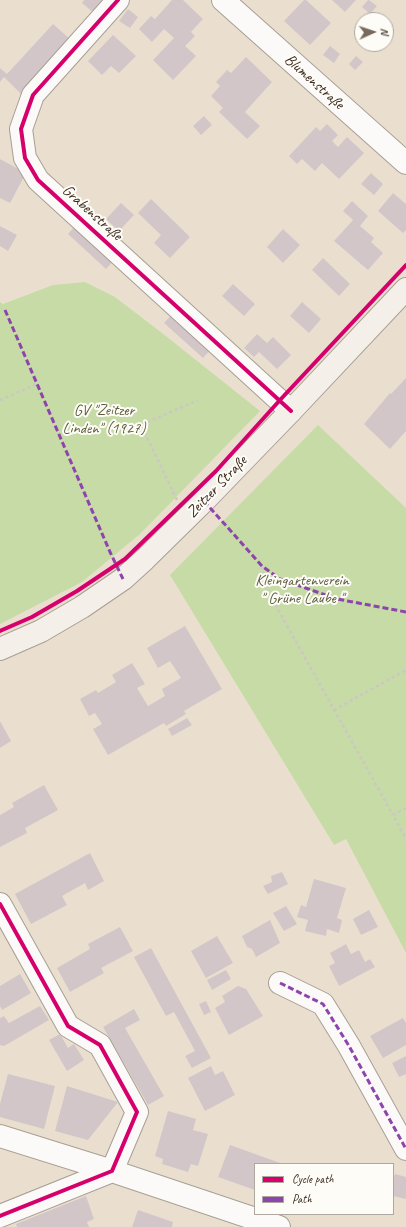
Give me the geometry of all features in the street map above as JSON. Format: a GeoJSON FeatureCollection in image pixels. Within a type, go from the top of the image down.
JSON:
{"type":"FeatureCollection","features":[{"type":"Feature","properties":{"kind":"main road","name":"Zeitzer Straße"},"geometry":{"type":"LineString","coordinates":[[0,649],[41,631],[82,607],[123,579],[186,518],[291,411],[406,289]]}},
{"type":"Feature","properties":{"kind":"street","name":"Grabenstraße"},"geometry":{"type":"LineString","coordinates":[[118,0],[33,95],[21,129],[25,158],[38,180],[291,411]]}},
{"type":"Feature","properties":{"kind":"street","name":"Blumenstraße"},"geometry":{"type":"LineString","coordinates":[[223,0],[406,163]]}},
{"type":"Feature","properties":{"kind":"street"},"geometry":{"type":"LineString","coordinates":[[0,904],[68,1026],[100,1045],[137,1112],[112,1171],[0,1216]]}},
{"type":"Feature","properties":{"kind":"street"},"geometry":{"type":"LineString","coordinates":[[280,983],[323,1004],[349,1046],[406,1149]]}},
{"type":"Feature","properties":{"kind":"street"},"geometry":{"type":"LineString","coordinates":[[0,1136],[112,1171],[279,1227]]}},
{"type":"Feature","properties":{"kind":"path"},"geometry":{"type":"LineString","coordinates":[[0,400],[37,384]]}},
{"type":"Feature","properties":{"kind":"path"},"geometry":{"type":"LineString","coordinates":[[186,518],[141,425],[198,400]]}},
{"type":"Feature","properties":{"kind":"path"},"geometry":{"type":"LineString","coordinates":[[262,566],[262,582],[406,839]]}},
{"type":"Feature","properties":{"kind":"path"},"geometry":{"type":"LineString","coordinates":[[334,710],[406,670]]}},
{"type":"Feature","properties":{"kind":"path"},"geometry":{"type":"LineString","coordinates":[[393,815],[406,808]]}},
{"type":"Feature","properties":{"kind":"green space","name":"GV \"Zeitzer Linden\" (1927)"},"geometry":{"type":"Polygon","coordinates":[[[85,282],[115,297],[260,411],[140,534],[82,582],[0,624],[0,302],[3,304],[53,285],[85,282]]]}},
{"type":"Feature","properties":{"kind":"green space","name":"Kleingartenverein \" Grüne Laube \""},"geometry":{"type":"Polygon","coordinates":[[[318,425],[406,508],[406,953],[346,839],[334,845],[170,575],[318,425]]]}},
{"type":"Feature","properties":{"kind":"building"},"geometry":{"type":"Polygon","coordinates":[[[84,0],[105,0],[94,13],[82,3],[84,0]]]}},
{"type":"Feature","properties":{"kind":"building"},"geometry":{"type":"Polygon","coordinates":[[[172,0],[183,0],[203,19],[191,32],[195,36],[185,46],[196,56],[173,80],[153,60],[174,38],[164,29],[152,42],[139,29],[151,16],[155,19],[172,0]]]}},
{"type":"Feature","properties":{"kind":"building"},"geometry":{"type":"Polygon","coordinates":[[[304,0],[306,0],[331,23],[310,45],[284,21],[304,0]]]}},
{"type":"Feature","properties":{"kind":"building"},"geometry":{"type":"Polygon","coordinates":[[[332,0],[356,0],[345,12],[332,0]]]}},
{"type":"Feature","properties":{"kind":"building"},"geometry":{"type":"Polygon","coordinates":[[[368,0],[377,6],[372,12],[368,12],[362,7],[368,0]]]}},
{"type":"Feature","properties":{"kind":"building"},"geometry":{"type":"Polygon","coordinates":[[[128,9],[138,17],[130,28],[119,21],[128,9]]]}},
{"type":"Feature","properties":{"kind":"building"},"geometry":{"type":"Polygon","coordinates":[[[53,24],[71,40],[21,94],[4,77],[0,82],[0,68],[7,74],[53,24]]]}},
{"type":"Feature","properties":{"kind":"building"},"geometry":{"type":"Polygon","coordinates":[[[113,35],[136,56],[119,73],[111,66],[102,75],[88,61],[113,35]]]}},
{"type":"Feature","properties":{"kind":"building"},"geometry":{"type":"Polygon","coordinates":[[[330,46],[340,54],[334,63],[323,55],[330,46]]]}},
{"type":"Feature","properties":{"kind":"building"},"geometry":{"type":"Polygon","coordinates":[[[356,56],[363,62],[355,70],[349,64],[356,56]]]}},
{"type":"Feature","properties":{"kind":"building"},"geometry":{"type":"Polygon","coordinates":[[[246,57],[272,82],[245,112],[260,126],[247,139],[219,112],[223,108],[211,96],[220,86],[216,82],[227,70],[231,73],[246,57]]]}},
{"type":"Feature","properties":{"kind":"building"},"geometry":{"type":"Polygon","coordinates":[[[204,116],[212,125],[201,135],[193,126],[204,116]]]}},
{"type":"Feature","properties":{"kind":"building"},"geometry":{"type":"Polygon","coordinates":[[[327,124],[338,135],[332,141],[338,147],[347,137],[364,153],[339,179],[322,163],[315,171],[302,159],[297,164],[289,156],[316,127],[320,131],[327,124]]]}},
{"type":"Feature","properties":{"kind":"building"},"geometry":{"type":"Polygon","coordinates":[[[0,159],[26,173],[10,203],[0,198],[0,159]]]}},
{"type":"Feature","properties":{"kind":"building"},"geometry":{"type":"Polygon","coordinates":[[[371,173],[383,184],[374,195],[361,184],[371,173]]]}},
{"type":"Feature","properties":{"kind":"building"},"geometry":{"type":"Polygon","coordinates":[[[393,193],[406,204],[406,230],[403,233],[378,211],[393,193]]]}},
{"type":"Feature","properties":{"kind":"building"},"geometry":{"type":"Polygon","coordinates":[[[151,199],[190,237],[170,258],[154,243],[161,235],[138,213],[151,199]]]}},
{"type":"Feature","properties":{"kind":"building"},"geometry":{"type":"Polygon","coordinates":[[[352,201],[368,216],[360,226],[374,238],[371,242],[383,253],[368,270],[334,241],[353,220],[343,211],[352,201]]]}},
{"type":"Feature","properties":{"kind":"building"},"geometry":{"type":"Polygon","coordinates":[[[121,203],[134,215],[119,231],[106,219],[121,203]]]}},
{"type":"Feature","properties":{"kind":"building"},"geometry":{"type":"Polygon","coordinates":[[[78,223],[116,258],[106,269],[68,234],[78,223]]]}},
{"type":"Feature","properties":{"kind":"building"},"geometry":{"type":"Polygon","coordinates":[[[0,226],[17,235],[8,251],[0,246],[0,226]]]}},
{"type":"Feature","properties":{"kind":"building"},"geometry":{"type":"Polygon","coordinates":[[[283,229],[300,245],[283,263],[267,247],[283,229]]]}},
{"type":"Feature","properties":{"kind":"building"},"geometry":{"type":"Polygon","coordinates":[[[323,258],[350,284],[339,296],[312,270],[323,258]]]}},
{"type":"Feature","properties":{"kind":"building"},"geometry":{"type":"Polygon","coordinates":[[[233,284],[255,304],[244,316],[222,296],[233,284]]]}},
{"type":"Feature","properties":{"kind":"building"},"geometry":{"type":"Polygon","coordinates":[[[302,302],[321,319],[309,333],[290,316],[302,302]]]}},
{"type":"Feature","properties":{"kind":"building"},"geometry":{"type":"Polygon","coordinates":[[[174,312],[213,347],[203,358],[164,323],[174,312]]]}},
{"type":"Feature","properties":{"kind":"building"},"geometry":{"type":"Polygon","coordinates":[[[257,334],[267,343],[273,337],[291,355],[277,369],[259,352],[254,357],[244,348],[257,334]]]}},
{"type":"Feature","properties":{"kind":"building"},"geometry":{"type":"Polygon","coordinates":[[[406,378],[406,431],[390,449],[364,424],[390,393],[391,394],[406,378]]]}},
{"type":"Feature","properties":{"kind":"building"},"geometry":{"type":"Polygon","coordinates":[[[185,626],[222,689],[184,711],[186,714],[166,726],[164,723],[108,755],[93,729],[102,724],[95,713],[89,716],[80,699],[96,690],[98,693],[116,682],[112,675],[132,663],[145,684],[137,688],[148,706],[165,696],[162,689],[181,678],[170,661],[158,668],[147,648],[185,626]]]}},
{"type":"Feature","properties":{"kind":"building"},"geometry":{"type":"Polygon","coordinates":[[[187,718],[192,725],[172,736],[168,729],[187,718]]]}},
{"type":"Feature","properties":{"kind":"building"},"geometry":{"type":"Polygon","coordinates":[[[0,721],[11,741],[0,748],[0,721]]]}},
{"type":"Feature","properties":{"kind":"building"},"geometry":{"type":"Polygon","coordinates":[[[44,785],[58,810],[25,828],[27,833],[0,847],[0,815],[14,807],[12,803],[44,785]]]}},
{"type":"Feature","properties":{"kind":"building"},"geometry":{"type":"Polygon","coordinates":[[[90,853],[104,881],[88,890],[85,883],[62,896],[67,905],[31,924],[15,894],[90,853]]]}},
{"type":"Feature","properties":{"kind":"building"},"geometry":{"type":"Polygon","coordinates":[[[282,872],[288,884],[268,894],[263,886],[272,882],[271,876],[282,872]]]}},
{"type":"Feature","properties":{"kind":"building"},"geometry":{"type":"Polygon","coordinates":[[[314,879],[346,888],[337,918],[342,920],[339,933],[327,929],[326,936],[305,931],[308,920],[297,917],[301,905],[306,907],[314,879]]]}},
{"type":"Feature","properties":{"kind":"building"},"geometry":{"type":"Polygon","coordinates":[[[286,906],[297,924],[284,931],[273,913],[286,906]]]}},
{"type":"Feature","properties":{"kind":"building"},"geometry":{"type":"Polygon","coordinates":[[[369,910],[378,927],[361,935],[353,919],[369,910]]]}},
{"type":"Feature","properties":{"kind":"building"},"geometry":{"type":"Polygon","coordinates":[[[270,920],[280,943],[256,957],[252,949],[247,947],[242,936],[270,920]]]}},
{"type":"Feature","properties":{"kind":"building"},"geometry":{"type":"Polygon","coordinates":[[[120,927],[133,951],[101,968],[104,973],[70,992],[57,968],[90,949],[88,944],[120,927]]]}},
{"type":"Feature","properties":{"kind":"building"},"geometry":{"type":"Polygon","coordinates":[[[217,936],[233,963],[206,978],[191,951],[217,936]]]}},
{"type":"Feature","properties":{"kind":"building"},"geometry":{"type":"Polygon","coordinates":[[[346,944],[351,954],[359,950],[365,962],[370,959],[375,967],[339,986],[329,966],[335,963],[330,953],[346,944]]]}},
{"type":"Feature","properties":{"kind":"building"},"geometry":{"type":"Polygon","coordinates":[[[151,948],[211,1058],[192,1068],[185,1056],[195,1051],[174,1012],[166,1016],[134,957],[151,948]]]}},
{"type":"Feature","properties":{"kind":"building"},"geometry":{"type":"Polygon","coordinates":[[[226,970],[231,979],[212,990],[207,980],[226,970]]]}},
{"type":"Feature","properties":{"kind":"building"},"geometry":{"type":"Polygon","coordinates":[[[20,974],[31,993],[2,1010],[0,1006],[0,986],[20,974]]]}},
{"type":"Feature","properties":{"kind":"building"},"geometry":{"type":"Polygon","coordinates":[[[238,986],[246,989],[263,1016],[229,1035],[215,1008],[225,1002],[222,996],[238,986]]]}},
{"type":"Feature","properties":{"kind":"building"},"geometry":{"type":"Polygon","coordinates":[[[206,1001],[211,1012],[204,1015],[199,1004],[206,1001]]]}},
{"type":"Feature","properties":{"kind":"building"},"geometry":{"type":"Polygon","coordinates":[[[40,1006],[49,1020],[4,1046],[0,1045],[0,1018],[4,1016],[9,1023],[40,1006]]]}},
{"type":"Feature","properties":{"kind":"building"},"geometry":{"type":"Polygon","coordinates":[[[134,1009],[140,1020],[125,1028],[164,1096],[148,1105],[103,1027],[134,1009]]]}},
{"type":"Feature","properties":{"kind":"building"},"geometry":{"type":"Polygon","coordinates":[[[403,1018],[406,1023],[406,1045],[383,1058],[370,1036],[403,1018]]]}},
{"type":"Feature","properties":{"kind":"building"},"geometry":{"type":"Polygon","coordinates":[[[60,1034],[68,1048],[74,1044],[84,1060],[67,1071],[49,1040],[60,1034]]]}},
{"type":"Feature","properties":{"kind":"building"},"geometry":{"type":"Polygon","coordinates":[[[406,1056],[406,1074],[399,1077],[392,1063],[406,1056]]]}},
{"type":"Feature","properties":{"kind":"building"},"geometry":{"type":"Polygon","coordinates":[[[211,1066],[215,1075],[223,1071],[235,1095],[205,1111],[188,1078],[211,1066]]]}},
{"type":"Feature","properties":{"kind":"building"},"geometry":{"type":"Polygon","coordinates":[[[8,1074],[55,1086],[44,1129],[0,1117],[0,1104],[8,1074]]]}},
{"type":"Feature","properties":{"kind":"building"},"geometry":{"type":"Polygon","coordinates":[[[67,1086],[118,1102],[88,1140],[55,1131],[67,1086]]]}},
{"type":"Feature","properties":{"kind":"building"},"geometry":{"type":"Polygon","coordinates":[[[168,1111],[196,1119],[193,1130],[208,1134],[198,1166],[191,1164],[188,1172],[162,1164],[163,1159],[155,1156],[168,1111]]]}},
{"type":"Feature","properties":{"kind":"building"},"geometry":{"type":"Polygon","coordinates":[[[230,1145],[280,1163],[254,1163],[254,1190],[218,1177],[230,1145]]]}},
{"type":"Feature","properties":{"kind":"building"},"geometry":{"type":"Polygon","coordinates":[[[395,1174],[406,1177],[406,1199],[394,1196],[395,1174]]]}},
{"type":"Feature","properties":{"kind":"building"},"geometry":{"type":"Polygon","coordinates":[[[86,1196],[94,1219],[87,1222],[89,1227],[17,1227],[16,1224],[86,1196]]]}},
{"type":"Feature","properties":{"kind":"building"},"geometry":{"type":"Polygon","coordinates":[[[138,1210],[173,1222],[172,1227],[132,1227],[138,1210]]]}},
{"type":"Feature","properties":{"kind":"marked path"},"geometry":{"type":"LineString","coordinates":[[5,310],[123,579]]}},
{"type":"Feature","properties":{"kind":"marked path"},"geometry":{"type":"LineString","coordinates":[[204,501],[262,566],[280,579],[337,599],[406,612]]}},
{"type":"Feature","properties":{"kind":"marked path"},"geometry":{"type":"LineString","coordinates":[[280,983],[323,1004],[349,1046],[406,1149]]}},
{"type":"Feature","properties":{"kind":"cycle path"},"geometry":{"type":"LineString","coordinates":[[118,0],[33,95],[21,129],[25,158],[38,180],[291,411]]}},
{"type":"Feature","properties":{"kind":"cycle path"},"geometry":{"type":"LineString","coordinates":[[0,631],[32,617],[77,591],[125,559],[216,471],[406,265]]}},
{"type":"Feature","properties":{"kind":"cycle path"},"geometry":{"type":"LineString","coordinates":[[0,904],[68,1026],[100,1045],[137,1112],[112,1171],[0,1216]]}}]}
